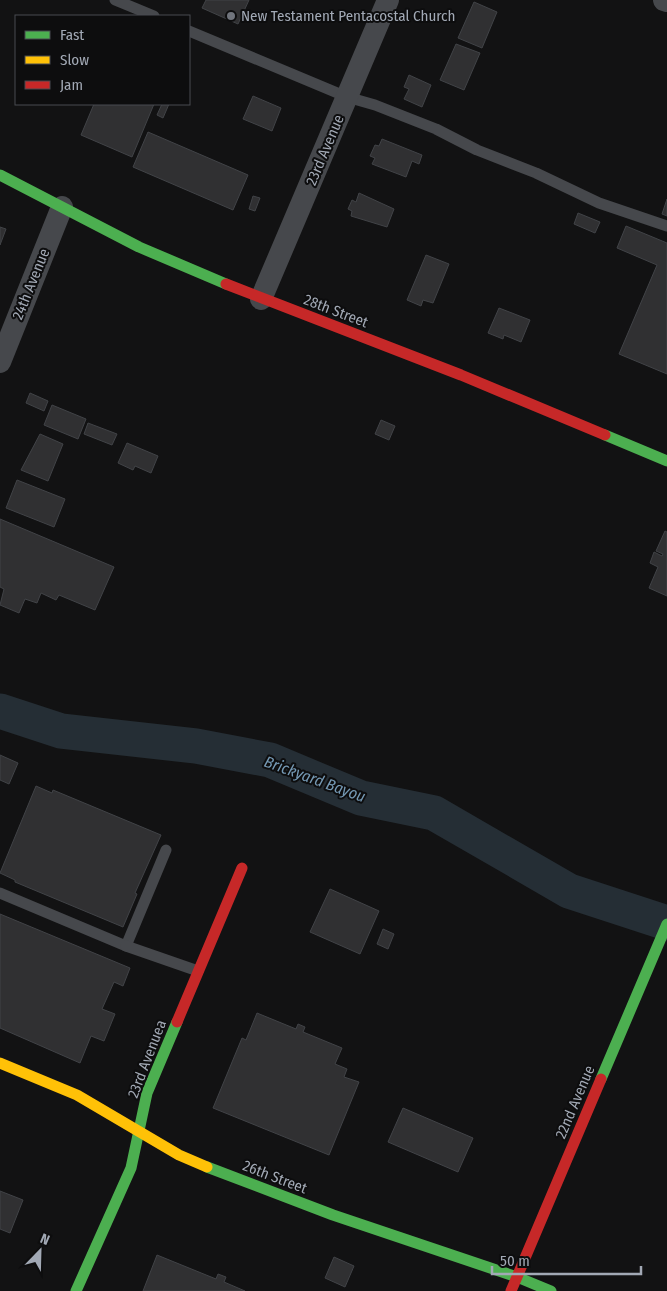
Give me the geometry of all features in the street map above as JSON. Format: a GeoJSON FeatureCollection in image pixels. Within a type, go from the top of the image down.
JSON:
{"type":"FeatureCollection","features":[{"type":"Feature","properties":{"kind":"street","name":"23rd Avenue"},"geometry":{"type":"LineString","coordinates":[[261,298],[388,0]]}},
{"type":"Feature","properties":{"kind":"street","name":"28th Street"},"geometry":{"type":"LineString","coordinates":[[0,175],[139,247],[261,298],[461,375],[667,460]]}},
{"type":"Feature","properties":{"kind":"street","name":"24th Avenue"},"geometry":{"type":"LineString","coordinates":[[0,362],[62,207]]}},
{"type":"Feature","properties":{"kind":"street","name":"23rd Avenuea"},"geometry":{"type":"LineString","coordinates":[[76,1291],[131,1168],[147,1093],[242,868]]}},
{"type":"Feature","properties":{"kind":"street","name":"22nd Avenue"},"geometry":{"type":"LineString","coordinates":[[511,1291],[667,924]]}},
{"type":"Feature","properties":{"kind":"street","name":"26th Street"},"geometry":{"type":"LineString","coordinates":[[0,1063],[77,1095],[179,1155],[333,1215],[517,1277],[551,1291]]}},
{"type":"Feature","properties":{"kind":"lane"},"geometry":{"type":"LineString","coordinates":[[115,0],[152,15]]}},
{"type":"Feature","properties":{"kind":"lane"},"geometry":{"type":"LineString","coordinates":[[190,31],[347,98],[375,105],[419,122],[599,203],[667,226]]}},
{"type":"Feature","properties":{"kind":"lane"},"geometry":{"type":"LineString","coordinates":[[126,946],[166,850]]}},
{"type":"Feature","properties":{"kind":"lane"},"geometry":{"type":"LineString","coordinates":[[0,893],[126,946],[198,971]]}},
{"type":"Feature","properties":{"kind":"building","name":"New Testament Pentacostal Church"},"geometry":{"type":"Polygon","coordinates":[[[206,0],[249,0],[238,24],[202,8],[206,0]]]}},
{"type":"Feature","properties":{"kind":"building"},"geometry":{"type":"Polygon","coordinates":[[[474,2],[497,12],[482,48],[458,38],[474,2]]]}},
{"type":"Feature","properties":{"kind":"building"},"geometry":{"type":"Polygon","coordinates":[[[456,44],[480,53],[464,90],[440,80],[456,44]]]}},
{"type":"Feature","properties":{"kind":"building"},"geometry":{"type":"Polygon","coordinates":[[[409,75],[431,85],[422,107],[404,99],[409,89],[404,87],[409,75]]]}},
{"type":"Feature","properties":{"kind":"building"},"geometry":{"type":"Polygon","coordinates":[[[253,96],[281,108],[272,131],[243,119],[253,96]]]}},
{"type":"Feature","properties":{"kind":"building"},"geometry":{"type":"Polygon","coordinates":[[[94,105],[154,105],[132,157],[81,135],[94,105]]]}},
{"type":"Feature","properties":{"kind":"building"},"geometry":{"type":"Polygon","coordinates":[[[162,105],[169,105],[163,118],[157,115],[162,105]]]}},
{"type":"Feature","properties":{"kind":"building"},"geometry":{"type":"Polygon","coordinates":[[[148,132],[248,175],[233,210],[133,167],[148,132]]]}},
{"type":"Feature","properties":{"kind":"building"},"geometry":{"type":"Polygon","coordinates":[[[382,139],[422,155],[419,164],[412,161],[406,177],[372,164],[375,158],[370,156],[375,145],[379,146],[382,139]]]}},
{"type":"Feature","properties":{"kind":"building"},"geometry":{"type":"Polygon","coordinates":[[[359,193],[394,209],[387,227],[351,216],[352,211],[348,209],[352,200],[356,202],[359,193]]]}},
{"type":"Feature","properties":{"kind":"building"},"geometry":{"type":"Polygon","coordinates":[[[253,196],[260,198],[255,211],[249,209],[253,196]]]}},
{"type":"Feature","properties":{"kind":"building"},"geometry":{"type":"Polygon","coordinates":[[[667,199],[667,216],[662,214],[667,199]]]}},
{"type":"Feature","properties":{"kind":"building"},"geometry":{"type":"Polygon","coordinates":[[[578,213],[600,222],[595,233],[574,224],[578,213]]]}},
{"type":"Feature","properties":{"kind":"building"},"geometry":{"type":"Polygon","coordinates":[[[626,226],[667,243],[667,374],[619,354],[657,265],[617,248],[626,226]]]}},
{"type":"Feature","properties":{"kind":"building"},"geometry":{"type":"Polygon","coordinates":[[[0,227],[6,229],[0,245],[0,227]]]}},
{"type":"Feature","properties":{"kind":"building"},"geometry":{"type":"Polygon","coordinates":[[[426,255],[449,264],[433,303],[423,300],[421,306],[407,300],[426,255]]]}},
{"type":"Feature","properties":{"kind":"building"},"geometry":{"type":"Polygon","coordinates":[[[499,308],[530,320],[521,342],[504,335],[503,339],[488,333],[499,308]]]}},
{"type":"Feature","properties":{"kind":"building"},"geometry":{"type":"Polygon","coordinates":[[[30,393],[48,401],[44,411],[26,403],[30,393]]]}},
{"type":"Feature","properties":{"kind":"building"},"geometry":{"type":"Polygon","coordinates":[[[52,405],[86,419],[78,439],[44,425],[52,405]]]}},
{"type":"Feature","properties":{"kind":"building"},"geometry":{"type":"Polygon","coordinates":[[[381,420],[395,426],[389,440],[375,434],[381,420]]]}},
{"type":"Feature","properties":{"kind":"building"},"geometry":{"type":"Polygon","coordinates":[[[88,423],[117,434],[112,445],[84,434],[88,423]]]}},
{"type":"Feature","properties":{"kind":"building"},"geometry":{"type":"Polygon","coordinates":[[[40,434],[63,444],[48,481],[21,470],[40,434]]]}},
{"type":"Feature","properties":{"kind":"building"},"geometry":{"type":"Polygon","coordinates":[[[127,443],[158,456],[151,473],[135,466],[133,470],[118,463],[127,443]]]}},
{"type":"Feature","properties":{"kind":"building"},"geometry":{"type":"Polygon","coordinates":[[[17,480],[65,499],[54,527],[6,508],[17,480]]]}},
{"type":"Feature","properties":{"kind":"building"},"geometry":{"type":"Polygon","coordinates":[[[0,519],[114,567],[95,610],[59,595],[56,600],[41,593],[37,603],[25,599],[19,613],[0,605],[4,589],[0,587],[0,519]]]}},
{"type":"Feature","properties":{"kind":"building"},"geometry":{"type":"Polygon","coordinates":[[[665,531],[667,532],[667,596],[649,588],[658,567],[650,563],[654,552],[662,556],[663,554],[656,551],[665,531]]]}},
{"type":"Feature","properties":{"kind":"building"},"geometry":{"type":"Polygon","coordinates":[[[0,755],[18,763],[9,784],[0,780],[0,755]]]}},
{"type":"Feature","properties":{"kind":"building"},"geometry":{"type":"Polygon","coordinates":[[[36,786],[52,793],[53,790],[161,835],[135,893],[137,894],[123,927],[15,882],[15,880],[0,873],[36,786]]]}},
{"type":"Feature","properties":{"kind":"building"},"geometry":{"type":"Polygon","coordinates":[[[330,889],[379,911],[360,954],[310,932],[330,889]]]}},
{"type":"Feature","properties":{"kind":"building"},"geometry":{"type":"Polygon","coordinates":[[[0,914],[130,968],[123,986],[114,982],[102,1009],[115,1014],[104,1041],[91,1036],[80,1063],[0,1028],[0,914]]]}},
{"type":"Feature","properties":{"kind":"building"},"geometry":{"type":"Polygon","coordinates":[[[383,929],[394,934],[388,949],[377,944],[383,929]]]}},
{"type":"Feature","properties":{"kind":"building"},"geometry":{"type":"Polygon","coordinates":[[[257,1013],[296,1029],[298,1024],[305,1027],[303,1032],[342,1048],[335,1064],[347,1069],[344,1077],[359,1082],[329,1155],[213,1108],[242,1038],[246,1040],[257,1013]]]}},
{"type":"Feature","properties":{"kind":"building"},"geometry":{"type":"Polygon","coordinates":[[[403,1108],[473,1138],[458,1172],[388,1142],[403,1108]]]}},
{"type":"Feature","properties":{"kind":"building"},"geometry":{"type":"Polygon","coordinates":[[[0,1191],[23,1200],[10,1233],[0,1229],[0,1191]]]}},
{"type":"Feature","properties":{"kind":"building"},"geometry":{"type":"Polygon","coordinates":[[[157,1255],[216,1279],[218,1274],[226,1277],[224,1282],[245,1291],[143,1291],[157,1255]]]}},
{"type":"Feature","properties":{"kind":"building"},"geometry":{"type":"Polygon","coordinates":[[[334,1257],[354,1266],[345,1287],[325,1278],[334,1257]]]}},
{"type":"Feature","properties":{"kind":"waterway","name":"Brickyard Bayou"},"geometry":{"type":"LineString","coordinates":[[0,711],[61,731],[196,746],[270,760],[361,798],[434,813],[569,891],[667,923]]}},
{"type":"Feature","properties":{"kind":"traffic: fast"},"geometry":{"type":"LineString","coordinates":[[0,175],[139,247],[226,284]]}},
{"type":"Feature","properties":{"kind":"traffic: fast"},"geometry":{"type":"LineString","coordinates":[[605,435],[667,461]]}},
{"type":"Feature","properties":{"kind":"traffic: fast"},"geometry":{"type":"LineString","coordinates":[[601,1079],[667,924]]}},
{"type":"Feature","properties":{"kind":"traffic: fast"},"geometry":{"type":"LineString","coordinates":[[76,1291],[131,1168],[147,1093],[177,1022]]}},
{"type":"Feature","properties":{"kind":"traffic: fast"},"geometry":{"type":"LineString","coordinates":[[207,1167],[333,1215],[517,1277],[551,1291]]}},
{"type":"Feature","properties":{"kind":"traffic: slow"},"geometry":{"type":"LineString","coordinates":[[0,1063],[77,1095],[179,1155],[207,1167]]}},
{"type":"Feature","properties":{"kind":"traffic: jam"},"geometry":{"type":"LineString","coordinates":[[226,284],[461,375],[605,435]]}},
{"type":"Feature","properties":{"kind":"traffic: jam"},"geometry":{"type":"LineString","coordinates":[[177,1022],[242,868]]}},
{"type":"Feature","properties":{"kind":"traffic: jam"},"geometry":{"type":"LineString","coordinates":[[511,1291],[601,1079]]}},
{"type":"Feature","properties":{"kind":"place","name":"New Testament Pentacostal Church"},"geometry":{"type":"Point","coordinates":[231,16]}}]}
